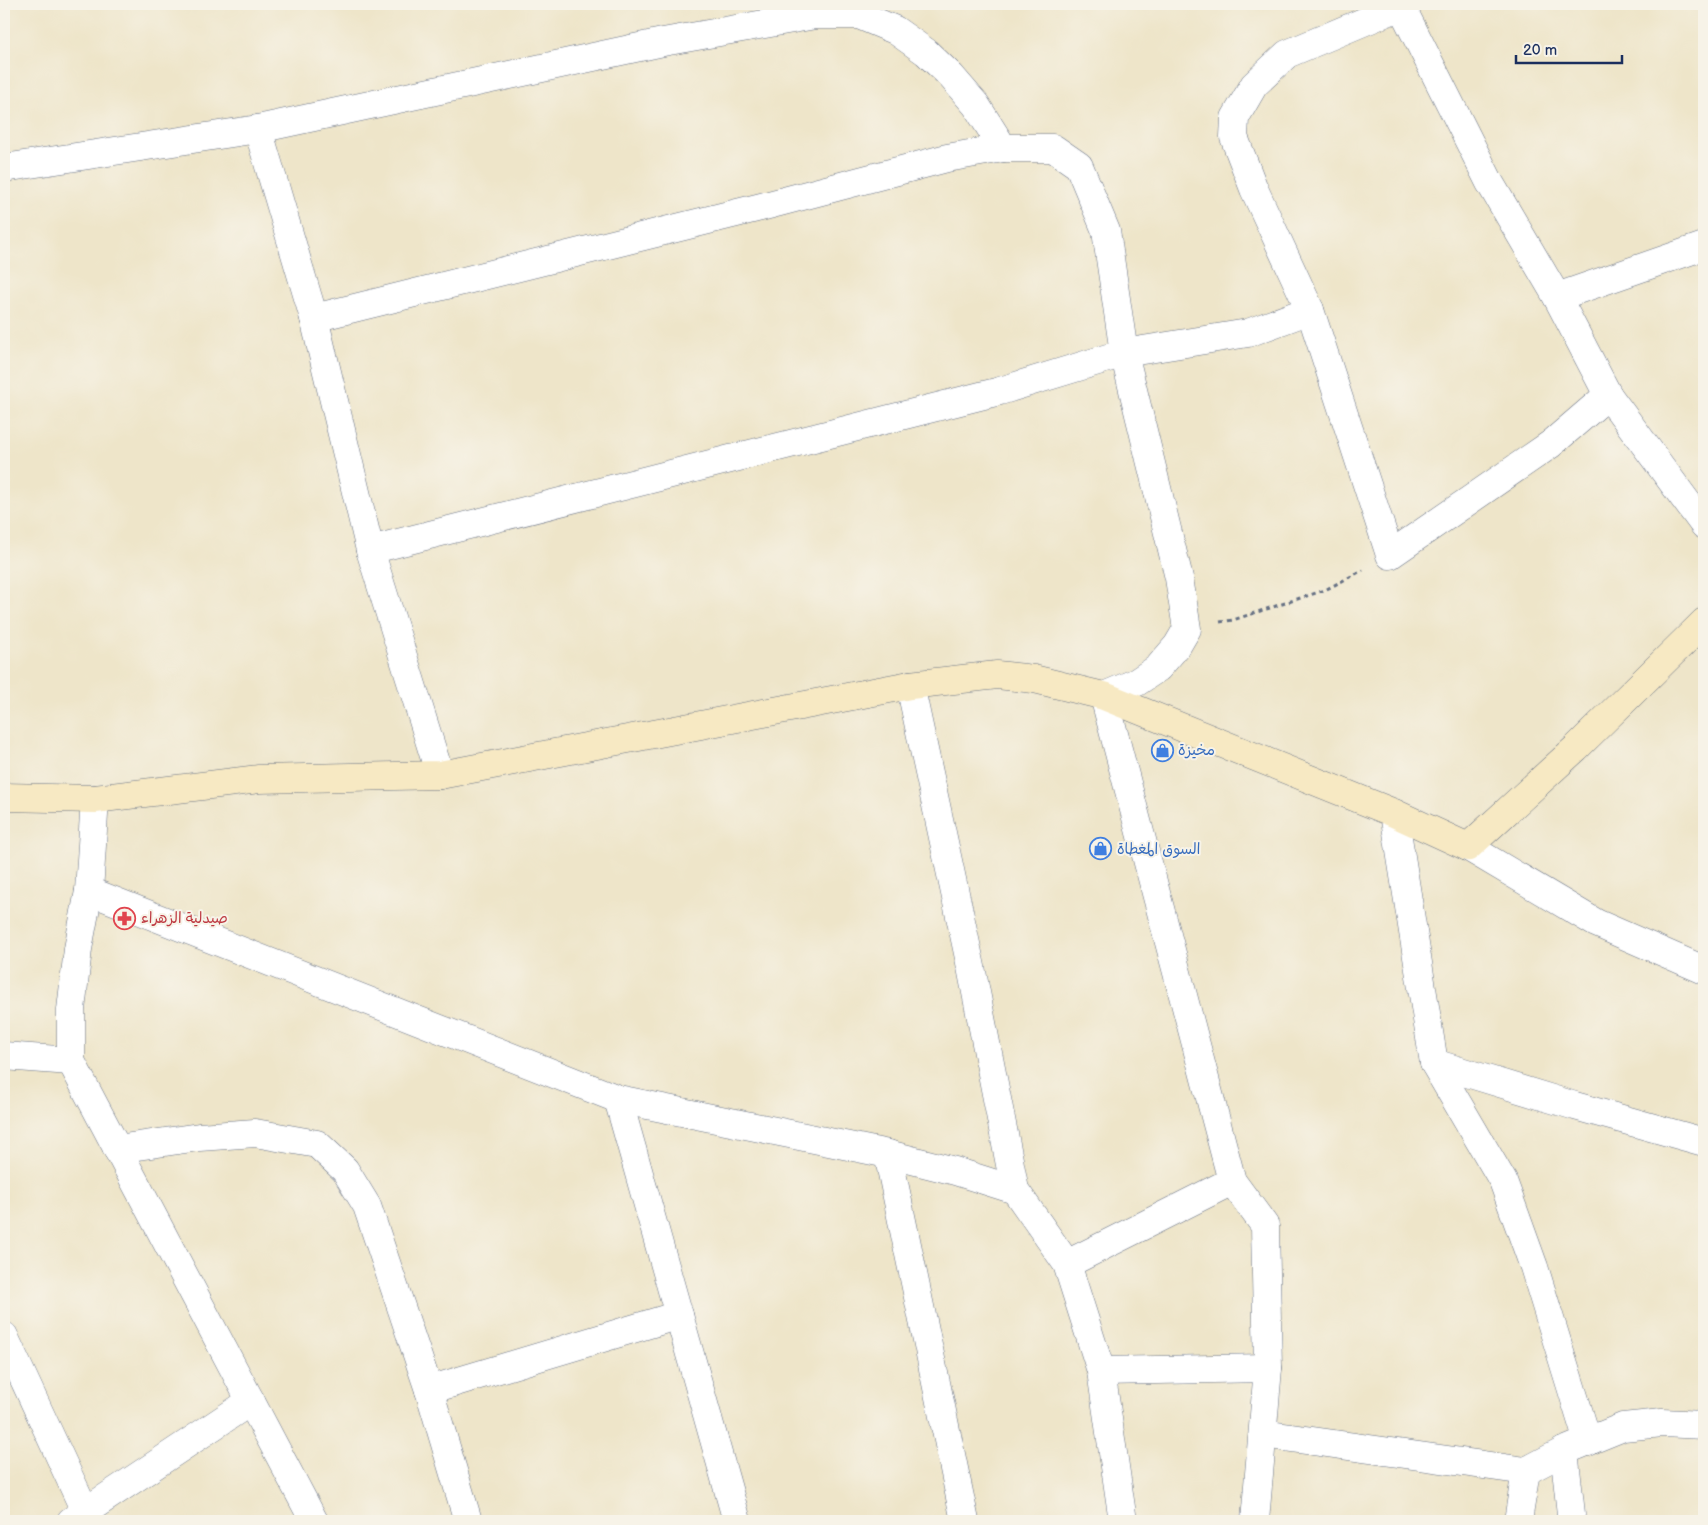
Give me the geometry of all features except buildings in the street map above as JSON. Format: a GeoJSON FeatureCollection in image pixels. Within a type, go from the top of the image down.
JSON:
{"type":"FeatureCollection","features":[{"type":"Feature","properties":{"kind":"street"},"geometry":{"type":"LineString","coordinates":[[1608,395],[1551,444],[1390,555],[1310,310],[1254,189],[1234,137],[1235,118],[1254,85],[1287,54],[1402,4],[1490,183],[1557,297],[1608,395],[1704,525]]}},
{"type":"Feature","properties":{"kind":"street"},"geometry":{"type":"LineString","coordinates":[[4,168],[258,129],[664,42],[816,15],[858,15],[895,30],[926,52],[951,76],[976,105],[1003,148]]}},
{"type":"Feature","properties":{"kind":"street"},"geometry":{"type":"LineString","coordinates":[[258,129],[314,318],[370,550],[440,775]]}},
{"type":"Feature","properties":{"kind":"street"},"geometry":{"type":"LineString","coordinates":[[314,318],[761,207],[947,158],[1003,148],[1053,148],[1079,166],[1106,230],[1124,354],[1179,578],[1187,629],[1177,646],[1158,668],[1138,682],[1104,696]]}},
{"type":"Feature","properties":{"kind":"street"},"geometry":{"type":"LineString","coordinates":[[1557,297],[1704,246]]}},
{"type":"Feature","properties":{"kind":"street"},"geometry":{"type":"LineString","coordinates":[[370,550],[1000,391],[1124,354],[1248,333],[1310,310]]}},
{"type":"Feature","properties":{"kind":"street"},"geometry":{"type":"LineString","coordinates":[[1468,847],[1576,748],[1704,622]]}},
{"type":"Feature","properties":{"kind":"street"},"geometry":{"type":"LineString","coordinates":[[4,797],[95,799],[259,779],[440,775],[910,685],[997,675],[1034,678],[1104,696],[1394,813],[1468,847],[1596,923],[1704,970]]}},
{"type":"Feature","properties":{"kind":"street"},"geometry":{"type":"LineString","coordinates":[[910,685],[971,967],[1015,1190],[1067,1264],[1101,1371],[1123,1521]]}},
{"type":"Feature","properties":{"kind":"street"},"geometry":{"type":"LineString","coordinates":[[1104,696],[1232,1181],[1266,1226],[1268,1368],[1255,1521]]}},
{"type":"Feature","properties":{"kind":"street"},"geometry":{"type":"LineString","coordinates":[[95,799],[89,891],[78,949],[71,1010],[71,1061],[314,1521]]}},
{"type":"Feature","properties":{"kind":"street"},"geometry":{"type":"LineString","coordinates":[[1394,813],[1434,1063],[1504,1181],[1534,1267],[1576,1446],[1576,1519]]}},
{"type":"Feature","properties":{"kind":"street"},"geometry":{"type":"LineString","coordinates":[[89,891],[618,1099],[888,1154],[955,1171],[1015,1190]]}},
{"type":"Feature","properties":{"kind":"street"},"geometry":{"type":"LineString","coordinates":[[4,1056],[71,1061]]}},
{"type":"Feature","properties":{"kind":"street"},"geometry":{"type":"LineString","coordinates":[[1434,1063],[1575,1106],[1704,1142]]}},
{"type":"Feature","properties":{"kind":"street"},"geometry":{"type":"LineString","coordinates":[[618,1099],[737,1521]]}},
{"type":"Feature","properties":{"kind":"street"},"geometry":{"type":"LineString","coordinates":[[117,1149],[198,1137],[255,1133],[317,1144],[345,1170],[367,1206],[429,1390],[468,1521]]}},
{"type":"Feature","properties":{"kind":"street"},"geometry":{"type":"LineString","coordinates":[[888,1154],[965,1521]]}},
{"type":"Feature","properties":{"kind":"street"},"geometry":{"type":"LineString","coordinates":[[1067,1264],[1232,1181]]}},
{"type":"Feature","properties":{"kind":"street"},"geometry":{"type":"LineString","coordinates":[[429,1390],[679,1315]]}},
{"type":"Feature","properties":{"kind":"street"},"geometry":{"type":"LineString","coordinates":[[4,1336],[78,1516],[251,1401]]}},
{"type":"Feature","properties":{"kind":"street"},"geometry":{"type":"LineString","coordinates":[[1101,1371],[1268,1368]]}},
{"type":"Feature","properties":{"kind":"street"},"geometry":{"type":"LineString","coordinates":[[1263,1434],[1526,1472],[1576,1446],[1623,1427],[1662,1423],[1704,1426]]}},
{"type":"Feature","properties":{"kind":"street"},"geometry":{"type":"LineString","coordinates":[[1518,1521],[1526,1472]]}},
{"type":"Feature","properties":{"kind":"path"},"geometry":{"type":"LineString","coordinates":[[1187,629],[1233,620],[1325,590],[1390,555]]}},
{"type":"Feature","properties":{"kind":"place","name":"مخيزة"},"geometry":{"type":"Point","coordinates":[1162,750]}},
{"type":"Feature","properties":{"kind":"place","name":"السوق المغطاة"},"geometry":{"type":"Point","coordinates":[1101,849]}},
{"type":"Feature","properties":{"kind":"place","name":"صيدلية الزهراء"},"geometry":{"type":"Point","coordinates":[125,918]}}]}
